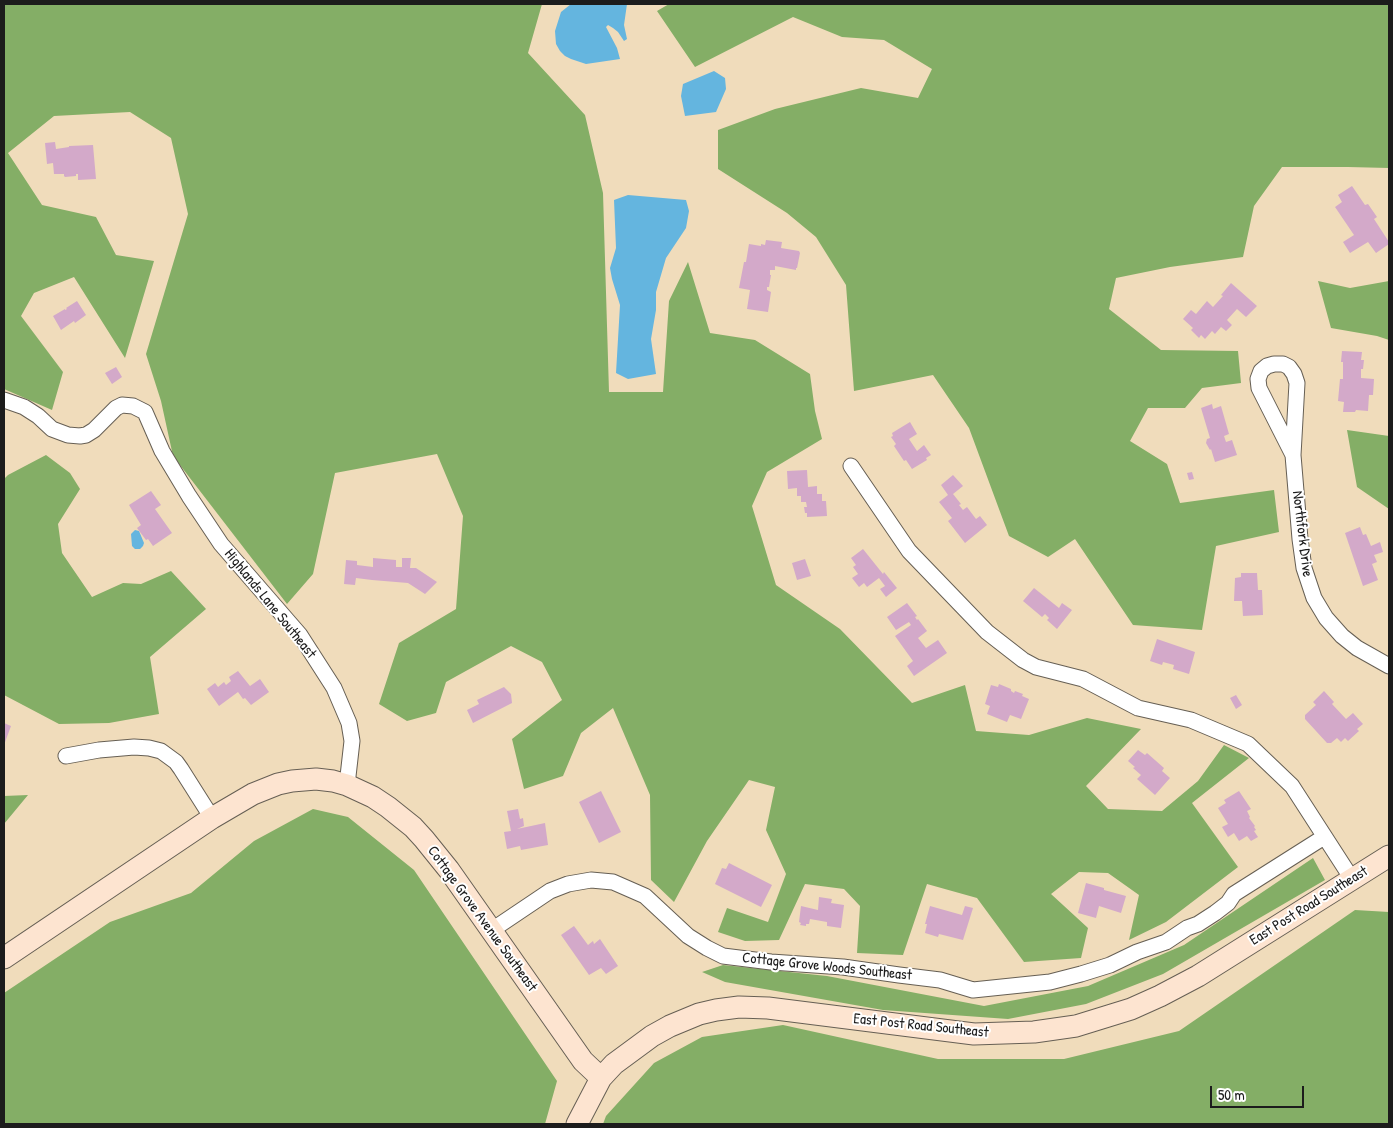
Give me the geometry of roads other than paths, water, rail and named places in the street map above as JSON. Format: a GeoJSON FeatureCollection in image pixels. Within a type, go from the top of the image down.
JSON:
{"type":"FeatureCollection","features":[{"type":"Feature","properties":{"kind":"main road","name":"Cottage Grove Avenue Southeast"},"geometry":{"type":"LineString","coordinates":[[4,958],[212,818],[253,794],[278,784],[316,779],[333,781],[373,797],[413,827],[424,839],[449,870],[583,1060],[601,1078]]}},
{"type":"Feature","properties":{"kind":"main road","name":"East Post Road Southeast"},"geometry":{"type":"LineString","coordinates":[[577,1124],[601,1078],[614,1064],[639,1044],[670,1026],[699,1014],[739,1007],[768,1008],[974,1034],[1034,1032],[1076,1026],[1124,1011],[1160,996],[1198,976],[1389,856]]}},
{"type":"Feature","properties":{"kind":"street","name":"Northfork Drive"},"geometry":{"type":"LineString","coordinates":[[1293,455],[1259,388],[1258,379],[1261,371],[1267,366],[1274,364],[1283,364],[1289,367],[1297,383],[1293,455],[1304,568],[1314,598],[1326,618],[1342,636],[1357,648],[1389,666]]}},
{"type":"Feature","properties":{"kind":"street","name":"Highlands Lane Southeast"},"geometry":{"type":"LineString","coordinates":[[4,400],[24,408],[38,416],[52,429],[68,435],[86,435],[94,430],[116,408],[122,405],[133,406],[145,412],[162,451],[221,544],[300,635],[334,688],[349,723],[352,741],[347,785]]}},
{"type":"Feature","properties":{"kind":"street"},"geometry":{"type":"LineString","coordinates":[[851,466],[910,551],[987,632],[1023,660],[1036,667],[1082,679],[1138,708],[1191,720],[1248,744],[1292,786],[1352,880]]}},
{"type":"Feature","properties":{"kind":"street"},"geometry":{"type":"LineString","coordinates":[[66,756],[99,750],[134,747],[161,751],[176,762],[212,818]]}},
{"type":"Feature","properties":{"kind":"street","name":"Cottage Grove Woods Southeast"},"geometry":{"type":"LineString","coordinates":[[492,930],[550,891],[568,884],[591,880],[613,882],[645,896],[688,936],[723,956],[770,962],[843,967],[940,980],[973,990],[1050,982],[1110,965],[1137,952],[1166,942],[1187,928],[1193,918],[1215,900],[1234,894],[1324,837]]}},
{"type":"Feature","properties":{"kind":"water"},"geometry":{"type":"Polygon","coordinates":[[[571,4],[627,4],[624,25],[627,39],[624,41],[613,28],[608,25],[606,27],[617,48],[620,59],[586,64],[565,56],[560,51],[556,44],[555,31],[561,12],[571,4]]]}},
{"type":"Feature","properties":{"kind":"water"},"geometry":{"type":"Polygon","coordinates":[[[714,71],[725,78],[726,89],[716,112],[685,116],[681,96],[683,84],[714,71]]]}},
{"type":"Feature","properties":{"kind":"water"},"geometry":{"type":"Polygon","coordinates":[[[628,195],[686,200],[689,211],[686,228],[666,258],[656,292],[656,310],[651,339],[656,374],[628,379],[616,373],[620,305],[610,268],[616,248],[614,200],[628,195]]]}},
{"type":"Feature","properties":{"kind":"water"},"geometry":{"type":"Polygon","coordinates":[[[135,530],[139,531],[144,543],[140,549],[135,549],[132,546],[131,534],[135,530]]]}}]}
